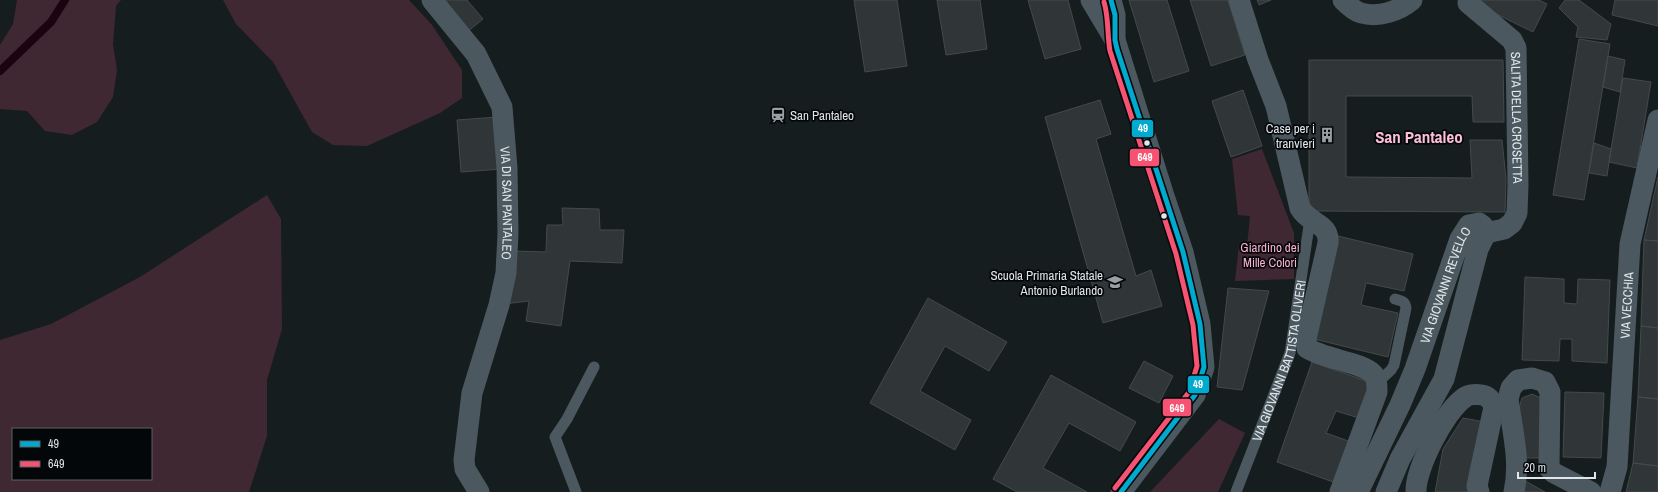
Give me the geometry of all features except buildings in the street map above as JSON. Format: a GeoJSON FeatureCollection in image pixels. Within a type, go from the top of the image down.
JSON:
{"type":"FeatureCollection","features":[{"type":"Feature","properties":{"kind":"street","name":"VIA DI SAN PANTALEO"},"geometry":{"type":"LineString","coordinates":[[432,0],[476,54],[502,107],[508,195],[506,273],[499,305],[472,393],[464,460],[465,469],[479,492]]}},
{"type":"Feature","properties":{"kind":"street"},"geometry":{"type":"LineString","coordinates":[[1091,0],[1114,40],[1183,252],[1200,324],[1204,367],[1195,395],[1121,492]]}},
{"type":"Feature","properties":{"kind":"street"},"geometry":{"type":"LineString","coordinates":[[1111,0],[1116,15],[1114,40]]}},
{"type":"Feature","properties":{"kind":"street"},"geometry":{"type":"LineString","coordinates":[[1238,0],[1258,60],[1276,106],[1299,206],[1310,219],[1324,228],[1327,232],[1328,239],[1306,339],[1307,348],[1315,353],[1364,368],[1374,374],[1377,383],[1377,392],[1340,492]]}},
{"type":"Feature","properties":{"kind":"street"},"geometry":{"type":"LineString","coordinates":[[1343,0],[1350,7],[1360,13],[1374,14],[1395,11],[1412,0]]}},
{"type":"Feature","properties":{"kind":"street","name":"SALITA DELLA CROSETTA"},"geometry":{"type":"LineString","coordinates":[[1468,3],[1512,40],[1516,48],[1517,213],[1512,223],[1504,229],[1486,233]]}},
{"type":"Feature","properties":{"kind":"street","name":"VIA VECCHIA"},"geometry":{"type":"LineString","coordinates":[[1610,492],[1617,467],[1630,244],[1658,120]]}},
{"type":"Feature","properties":{"kind":"street","name":"VIA GIOVANNI REVELLO"},"geometry":{"type":"LineString","coordinates":[[1358,492],[1400,405],[1415,369],[1463,233],[1469,225],[1479,223],[1483,226],[1486,233],[1478,249],[1444,379],[1400,459],[1386,492]]}},
{"type":"Feature","properties":{"kind":"street"},"geometry":{"type":"LineString","coordinates":[[1514,492],[1516,479],[1515,452],[1508,399],[1509,393],[1518,380],[1532,378],[1545,382],[1550,392],[1549,468],[1554,473],[1591,492]]}},
{"type":"Feature","properties":{"kind":"street"},"geometry":{"type":"LineString","coordinates":[[1416,492],[1418,474],[1439,429],[1464,397],[1479,394],[1490,398],[1494,407],[1477,486],[1479,492]]}},
{"type":"Feature","properties":{"kind":"lane","name":"VIA GIOVANNI BATTISTA OLIVERI"},"geometry":{"type":"LineString","coordinates":[[1236,492],[1290,353],[1310,219]]}},
{"type":"Feature","properties":{"kind":"lane"},"geometry":{"type":"LineString","coordinates":[[1377,383],[1391,370],[1396,359],[1406,308],[1403,301],[1395,299]]}},
{"type":"Feature","properties":{"kind":"lane"},"geometry":{"type":"LineString","coordinates":[[576,492],[555,437],[594,367]]}},
{"type":"Feature","properties":{"kind":"green space"},"geometry":{"type":"Polygon","coordinates":[[[17,0],[121,0],[116,6],[113,44],[117,70],[113,97],[97,122],[72,135],[45,131],[27,111],[0,109],[0,45],[13,24],[17,0]]]}},
{"type":"Feature","properties":{"kind":"green space"},"geometry":{"type":"Polygon","coordinates":[[[223,0],[409,0],[432,25],[462,70],[462,98],[440,113],[367,146],[333,145],[312,132],[273,62],[236,24],[223,0]]]}},
{"type":"Feature","properties":{"kind":"green space","name":"Giardino dei Mille Colori"},"geometry":{"type":"Polygon","coordinates":[[[1262,149],[1294,233],[1294,279],[1235,281],[1239,245],[1247,246],[1250,216],[1238,215],[1232,159],[1262,149]]]}},
{"type":"Feature","properties":{"kind":"green space"},"geometry":{"type":"Polygon","coordinates":[[[267,195],[281,219],[282,329],[267,380],[267,436],[249,492],[0,492],[0,340],[51,324],[140,277],[267,195]]]}},
{"type":"Feature","properties":{"kind":"green space"},"geometry":{"type":"Polygon","coordinates":[[[1219,419],[1245,433],[1218,492],[1150,492],[1219,419]]]}},
{"type":"Feature","properties":{"kind":"waterway"},"geometry":{"type":"LineString","coordinates":[[0,71],[51,22],[65,0]]}},
{"type":"Feature","properties":{"kind":"transit line","name":"49"},"geometry":{"type":"LineString","coordinates":[[1111,0],[1115,15],[1115,40],[1117,49],[1183,252],[1200,324],[1204,367],[1195,395],[1121,492]]}},
{"type":"Feature","properties":{"kind":"transit line","name":"649"},"geometry":{"type":"LineString","coordinates":[[1104,2],[1107,14],[1110,51],[1176,254],[1193,325],[1197,366],[1189,392],[1115,488]]}},
{"type":"Feature","properties":{"kind":"place","name":"San Pantaleo"},"geometry":{"type":"Point","coordinates":[778,115]}},
{"type":"Feature","properties":{"kind":"place","name":"Case per i tranvieri"},"geometry":{"type":"Point","coordinates":[1327,135]}},
{"type":"Feature","properties":{"kind":"place","name":"Scuola Primaria Statale Antonio Burlando"},"geometry":{"type":"Point","coordinates":[1115,282]}},
{"type":"Feature","properties":{"kind":"district","name":"San Pantaleo"},"geometry":{"type":"Point","coordinates":[1419,136]}}]}
